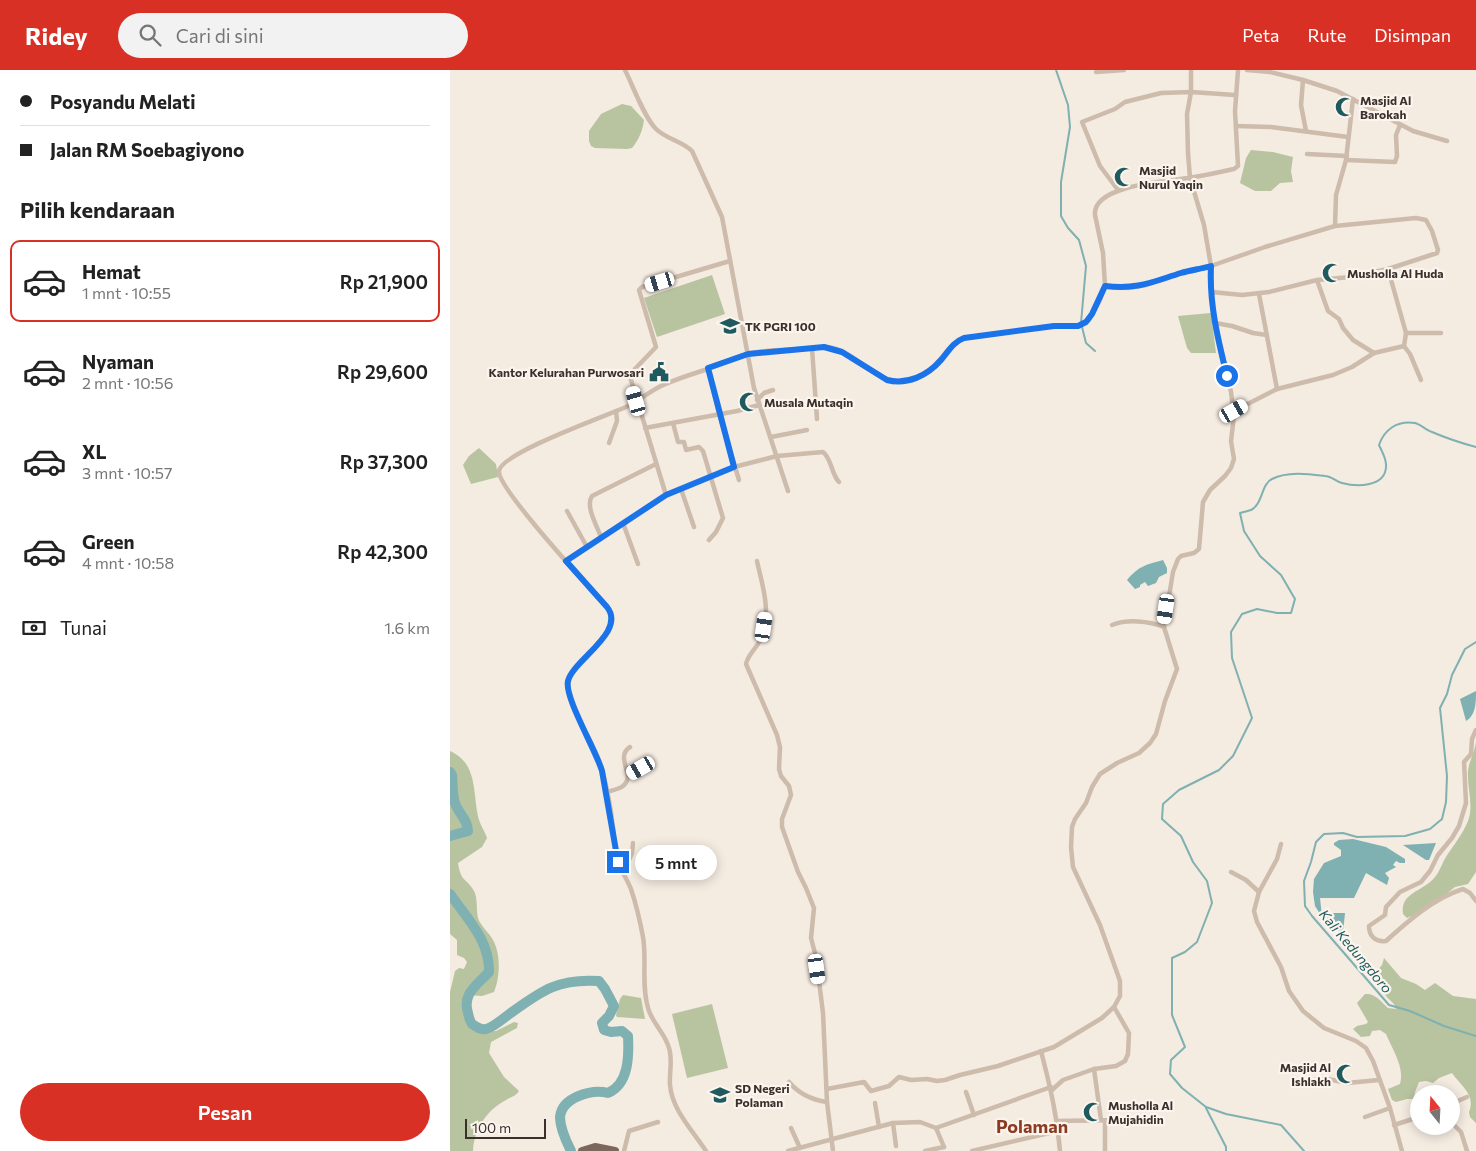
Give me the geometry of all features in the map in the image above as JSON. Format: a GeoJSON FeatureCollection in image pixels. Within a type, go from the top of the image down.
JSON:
{"type":"FeatureCollection","features":[{"type":"Feature","properties":{"kind":"main road"},"geometry":{"type":"LineString","coordinates":[[582,1151],[591,1148],[611,1150]]}},
{"type":"Feature","properties":{"kind":"street"},"geometry":{"type":"LineString","coordinates":[[625,70],[656,129],[664,136],[688,147],[695,156],[722,217],[758,402],[788,492]]}},
{"type":"Feature","properties":{"kind":"street"},"geometry":{"type":"LineString","coordinates":[[1096,72],[1124,70]]}},
{"type":"Feature","properties":{"kind":"street"},"geometry":{"type":"LineString","coordinates":[[826,1089],[864,1082],[870,1090],[889,1086],[899,1077],[941,1080],[998,1066],[1054,1047],[1090,1026],[1114,1007],[1120,996],[1120,981],[1100,925],[1073,867],[1071,855],[1072,827],[1074,819],[1086,803],[1092,787],[1100,774],[1117,763],[1139,753],[1150,744],[1156,734],[1165,701],[1177,669],[1164,628],[1176,562],[1182,556],[1194,553],[1199,549],[1203,502],[1210,490],[1231,468],[1234,459],[1231,440],[1234,411],[1215,323],[1211,266],[1204,225],[1190,178],[1187,114],[1191,92],[1191,70]]}},
{"type":"Feature","properties":{"kind":"street"},"geometry":{"type":"LineString","coordinates":[[706,1151],[678,1109],[673,1097],[670,1085],[671,1057],[669,1047],[648,1008],[643,972],[643,934],[631,888],[617,857],[607,792],[598,757],[570,697],[568,681],[602,639],[612,618],[607,607],[534,524],[506,488],[499,470],[514,456],[616,411],[662,385],[748,354],[832,348],[842,352],[887,380],[894,382],[906,381],[920,377],[933,368],[955,344],[964,338],[1054,326],[1078,326],[1086,322],[1095,309],[1105,286],[1103,253],[1094,211],[1100,203],[1118,190],[1164,180],[1190,178],[1238,166],[1235,95],[1238,70]]}},
{"type":"Feature","properties":{"kind":"street"},"geometry":{"type":"LineString","coordinates":[[1247,70],[1270,72],[1337,91],[1413,131],[1446,141]]}},
{"type":"Feature","properties":{"kind":"street"},"geometry":{"type":"LineString","coordinates":[[1303,80],[1301,105],[1306,131]]}},
{"type":"Feature","properties":{"kind":"street"},"geometry":{"type":"LineString","coordinates":[[1118,190],[1100,166],[1082,122],[1115,109],[1125,102],[1161,93],[1191,92],[1235,95]]}},
{"type":"Feature","properties":{"kind":"street"},"geometry":{"type":"LineString","coordinates":[[1335,226],[1336,195],[1346,158],[1353,99]]}},
{"type":"Feature","properties":{"kind":"street"},"geometry":{"type":"LineString","coordinates":[[1307,154],[1395,162],[1397,156],[1396,136],[1400,125]]}},
{"type":"Feature","properties":{"kind":"street"},"geometry":{"type":"LineString","coordinates":[[1236,126],[1271,127],[1348,137]]}},
{"type":"Feature","properties":{"kind":"street"},"geometry":{"type":"LineString","coordinates":[[1105,286],[1128,288],[1146,284],[1190,270],[1211,266],[1265,247],[1335,226],[1416,218],[1426,220],[1438,250],[1437,253],[1388,269],[1350,277],[1317,280],[1259,294],[1242,295],[1212,292]]}},
{"type":"Feature","properties":{"kind":"street"},"geometry":{"type":"LineString","coordinates":[[666,495],[631,380],[632,373],[656,347],[639,290],[730,261]]}},
{"type":"Feature","properties":{"kind":"street"},"geometry":{"type":"LineString","coordinates":[[1388,269],[1406,333],[1404,346],[1410,354],[1421,380]]}},
{"type":"Feature","properties":{"kind":"street"},"geometry":{"type":"LineString","coordinates":[[1317,280],[1328,311],[1338,319],[1353,340],[1374,353]]}},
{"type":"Feature","properties":{"kind":"street"},"geometry":{"type":"LineString","coordinates":[[1259,294],[1277,389]]}},
{"type":"Feature","properties":{"kind":"street"},"geometry":{"type":"LineString","coordinates":[[1215,323],[1232,326],[1253,334],[1267,335]]}},
{"type":"Feature","properties":{"kind":"street"},"geometry":{"type":"LineString","coordinates":[[1406,333],[1441,333]]}},
{"type":"Feature","properties":{"kind":"street"},"geometry":{"type":"LineString","coordinates":[[1234,411],[1277,389],[1333,375],[1352,367],[1374,353],[1404,346]]}},
{"type":"Feature","properties":{"kind":"street"},"geometry":{"type":"LineString","coordinates":[[812,348],[816,419]]}},
{"type":"Feature","properties":{"kind":"street"},"geometry":{"type":"LineString","coordinates":[[708,368],[734,467],[740,480]]}},
{"type":"Feature","properties":{"kind":"street"},"geometry":{"type":"LineString","coordinates":[[645,428],[719,414],[758,402],[764,393],[773,390]]}},
{"type":"Feature","properties":{"kind":"street"},"geometry":{"type":"LineString","coordinates":[[609,443],[617,422],[616,411]]}},
{"type":"Feature","properties":{"kind":"street"},"geometry":{"type":"LineString","coordinates":[[673,423],[678,442],[684,442],[686,450],[699,447],[702,449],[722,518],[716,532],[708,540]]}},
{"type":"Feature","properties":{"kind":"street"},"geometry":{"type":"LineString","coordinates":[[771,437],[807,430]]}},
{"type":"Feature","properties":{"kind":"street"},"geometry":{"type":"LineString","coordinates":[[566,561],[666,495],[734,467],[777,456],[823,452],[826,454],[839,482]]}},
{"type":"Feature","properties":{"kind":"street"},"geometry":{"type":"LineString","coordinates":[[601,537],[590,508],[592,496],[656,464]]}},
{"type":"Feature","properties":{"kind":"street"},"geometry":{"type":"LineString","coordinates":[[681,489],[694,527]]}},
{"type":"Feature","properties":{"kind":"street"},"geometry":{"type":"LineString","coordinates":[[567,511],[587,547]]}},
{"type":"Feature","properties":{"kind":"street"},"geometry":{"type":"LineString","coordinates":[[623,523],[638,564]]}},
{"type":"Feature","properties":{"kind":"street"},"geometry":{"type":"LineString","coordinates":[[757,561],[764,587],[766,610],[760,641],[746,664],[777,736],[780,747],[779,769],[781,776],[789,786],[791,795],[782,819],[782,827],[798,872],[814,908],[811,938],[816,957],[823,1012],[826,1089],[833,1151]]}},
{"type":"Feature","properties":{"kind":"street"},"geometry":{"type":"LineString","coordinates":[[1112,625],[1117,622],[1132,622],[1152,624],[1164,628]]}},
{"type":"Feature","properties":{"kind":"street"},"geometry":{"type":"LineString","coordinates":[[1476,730],[1472,740],[1471,754],[1464,762],[1466,803],[1455,832],[1421,882],[1400,892],[1386,907],[1385,915],[1369,926],[1369,931],[1378,942],[1386,941],[1422,911],[1453,892],[1463,889],[1470,893],[1476,901]]}},
{"type":"Feature","properties":{"kind":"street"},"geometry":{"type":"LineString","coordinates":[[607,792],[626,785],[628,776],[623,754],[630,747]]}},
{"type":"Feature","properties":{"kind":"street"},"geometry":{"type":"LineString","coordinates":[[628,776],[641,768]]}},
{"type":"Feature","properties":{"kind":"street"},"geometry":{"type":"LineString","coordinates":[[624,874],[634,843]]}},
{"type":"Feature","properties":{"kind":"street"},"geometry":{"type":"LineString","coordinates":[[1281,844],[1276,859],[1259,892],[1254,910],[1257,922],[1281,967],[1293,998],[1312,1019],[1324,1028],[1362,1044],[1366,1048],[1373,1061],[1390,1108],[1402,1151]]}},
{"type":"Feature","properties":{"kind":"street"},"geometry":{"type":"LineString","coordinates":[[1231,872],[1246,880],[1259,892]]}},
{"type":"Feature","properties":{"kind":"street"},"geometry":{"type":"LineString","coordinates":[[788,1151],[893,1123],[920,1122],[936,1128],[1051,1088],[1063,1080],[1094,1069],[1116,1066],[1125,1061],[1128,1056],[1130,1038],[1126,1024],[1114,1007]]}},
{"type":"Feature","properties":{"kind":"street"},"geometry":{"type":"LineString","coordinates":[[1041,1051],[1058,1121],[1060,1151]]}},
{"type":"Feature","properties":{"kind":"street"},"geometry":{"type":"LineString","coordinates":[[1094,1069],[1103,1121],[1105,1151]]}},
{"type":"Feature","properties":{"kind":"street"},"geometry":{"type":"LineString","coordinates":[[1313,1080],[1328,1079],[1347,1083],[1379,1080]]}},
{"type":"Feature","properties":{"kind":"street"},"geometry":{"type":"LineString","coordinates":[[789,1082],[795,1089],[810,1098],[827,1102]]}},
{"type":"Feature","properties":{"kind":"street"},"geometry":{"type":"LineString","coordinates":[[966,1092],[974,1114]]}},
{"type":"Feature","properties":{"kind":"street"},"geometry":{"type":"LineString","coordinates":[[1460,1100],[1467,1097]]}},
{"type":"Feature","properties":{"kind":"street"},"geometry":{"type":"LineString","coordinates":[[875,1103],[879,1127]]}},
{"type":"Feature","properties":{"kind":"street"},"geometry":{"type":"LineString","coordinates":[[1365,1117],[1390,1108]]}},
{"type":"Feature","properties":{"kind":"street"},"geometry":{"type":"LineString","coordinates":[[1058,1121],[1120,1120]]}},
{"type":"Feature","properties":{"kind":"street"},"geometry":{"type":"LineString","coordinates":[[1394,1125],[1410,1120]]}},
{"type":"Feature","properties":{"kind":"street"},"geometry":{"type":"LineString","coordinates":[[624,1151],[629,1131],[658,1122]]}},
{"type":"Feature","properties":{"kind":"street"},"geometry":{"type":"LineString","coordinates":[[893,1123],[896,1146]]}},
{"type":"Feature","properties":{"kind":"street"},"geometry":{"type":"LineString","coordinates":[[791,1128],[800,1148]]}},
{"type":"Feature","properties":{"kind":"street"},"geometry":{"type":"LineString","coordinates":[[936,1128],[944,1147],[948,1151]]}},
{"type":"Feature","properties":{"kind":"street"},"geometry":{"type":"LineString","coordinates":[[972,1151],[994,1149],[1058,1131]]}},
{"type":"Feature","properties":{"kind":"street"},"geometry":{"type":"LineString","coordinates":[[1460,1131],[1467,1151]]}},
{"type":"Feature","properties":{"kind":"street"},"geometry":{"type":"LineString","coordinates":[[925,1151],[944,1147]]}},
{"type":"Feature","properties":{"kind":"green space"},"geometry":{"type":"Polygon","coordinates":[[[622,104],[631,106],[644,120],[638,139],[632,148],[595,148],[591,146],[589,131],[601,114],[622,104]]]}},
{"type":"Feature","properties":{"kind":"green space"},"geometry":{"type":"Polygon","coordinates":[[[1251,150],[1273,152],[1293,157],[1291,171],[1293,182],[1280,183],[1271,191],[1255,191],[1240,183],[1246,158],[1251,150]]]}},
{"type":"Feature","properties":{"kind":"green space"},"geometry":{"type":"Polygon","coordinates":[[[712,275],[725,314],[657,337],[644,298],[712,275]]]}},
{"type":"Feature","properties":{"kind":"green space"},"geometry":{"type":"Polygon","coordinates":[[[1211,313],[1216,353],[1191,353],[1187,348],[1178,316],[1211,313]]]}},
{"type":"Feature","properties":{"kind":"green space"},"geometry":{"type":"Polygon","coordinates":[[[479,448],[496,464],[498,477],[471,484],[463,465],[469,456],[479,448]]]}},
{"type":"Feature","properties":{"kind":"green space"},"geometry":{"type":"Polygon","coordinates":[[[1476,742],[1476,872],[1468,884],[1455,887],[1419,913],[1407,918],[1403,914],[1405,901],[1435,877],[1467,824],[1470,808],[1468,771],[1476,742]]]}},
{"type":"Feature","properties":{"kind":"green space"},"geometry":{"type":"Polygon","coordinates":[[[450,751],[466,764],[470,772],[479,820],[487,838],[482,847],[458,863],[459,869],[462,877],[474,891],[478,918],[496,946],[498,959],[498,973],[494,992],[482,996],[466,995],[463,1005],[465,1020],[467,1025],[475,1032],[496,1031],[514,1022],[518,1023],[517,1028],[491,1042],[489,1053],[504,1077],[519,1091],[499,1104],[487,1115],[476,1135],[473,1151],[450,1151],[450,992],[455,971],[459,968],[464,969],[467,962],[464,958],[457,955],[457,940],[450,934],[450,751]]]}},
{"type":"Feature","properties":{"kind":"green space"},"geometry":{"type":"Polygon","coordinates":[[[1384,958],[1401,978],[1425,990],[1435,983],[1453,996],[1476,999],[1476,1123],[1470,1117],[1471,1101],[1469,1096],[1452,1073],[1439,1078],[1433,1083],[1426,1081],[1419,1082],[1418,1085],[1410,1085],[1410,1099],[1396,1102],[1392,1100],[1388,1089],[1400,1084],[1401,1071],[1386,1034],[1380,1030],[1372,1031],[1370,1036],[1361,1037],[1353,1029],[1368,1022],[1357,1003],[1365,994],[1375,996],[1388,1008],[1396,1009],[1386,996],[1375,973],[1382,965],[1384,958]]]}},
{"type":"Feature","properties":{"kind":"green space"},"geometry":{"type":"Polygon","coordinates":[[[623,995],[641,998],[645,1019],[617,1017],[620,999],[623,995]]]}},
{"type":"Feature","properties":{"kind":"green space"},"geometry":{"type":"Polygon","coordinates":[[[712,1004],[728,1068],[687,1078],[672,1014],[712,1004]]]}},
{"type":"Feature","properties":{"kind":"water"},"geometry":{"type":"Polygon","coordinates":[[[1163,560],[1167,573],[1159,577],[1156,583],[1148,586],[1145,582],[1135,589],[1127,580],[1143,567],[1163,560]]]}},
{"type":"Feature","properties":{"kind":"water"},"geometry":{"type":"Polygon","coordinates":[[[1476,691],[1474,712],[1466,721],[1460,699],[1476,691]]]}},
{"type":"Feature","properties":{"kind":"water"},"geometry":{"type":"Polygon","coordinates":[[[1353,839],[1386,847],[1405,859],[1405,863],[1396,861],[1393,865],[1396,867],[1385,873],[1389,878],[1387,885],[1366,873],[1354,898],[1320,898],[1322,917],[1315,906],[1314,879],[1324,863],[1341,856],[1341,850],[1334,843],[1339,840],[1353,839]]]}},
{"type":"Feature","properties":{"kind":"water"},"geometry":{"type":"Polygon","coordinates":[[[1436,843],[1429,860],[1403,845],[1436,843]]]}},
{"type":"Feature","properties":{"kind":"water"},"geometry":{"type":"Polygon","coordinates":[[[1327,913],[1345,913],[1343,932],[1341,934],[1328,922],[1327,913]]]}},
{"type":"Feature","properties":{"kind":"waterway"},"geometry":{"type":"LineString","coordinates":[[1056,70],[1068,105],[1070,127],[1061,182],[1061,216],[1068,228],[1079,240],[1086,266],[1081,323],[1086,343],[1095,351]]}},
{"type":"Feature","properties":{"kind":"waterway"},"geometry":{"type":"LineString","coordinates":[[1304,1151],[1281,1125],[1226,1114],[1206,1107],[1182,1088],[1170,1074],[1171,1060],[1185,1047],[1172,1015],[1172,958],[1185,952],[1197,942],[1212,903],[1207,881],[1193,862],[1181,836],[1162,819],[1163,804],[1179,790],[1219,770],[1233,756],[1252,718],[1232,658],[1231,632],[1242,614],[1257,609],[1277,613],[1291,613],[1295,599],[1281,575],[1260,556],[1244,531],[1240,513],[1255,507],[1268,482],[1278,476],[1292,474],[1327,476],[1340,482],[1355,485],[1376,482],[1384,474],[1386,467],[1385,458],[1379,445],[1381,440],[1392,427],[1402,423],[1417,424],[1437,434],[1476,447]]}},
{"type":"Feature","properties":{"kind":"waterway","name":"Kali Kedungdoro"},"geometry":{"type":"LineString","coordinates":[[1476,642],[1465,649],[1452,675],[1447,694],[1440,708],[1447,776],[1446,802],[1442,819],[1430,829],[1405,836],[1357,837],[1343,833],[1324,834],[1316,842],[1304,881],[1305,906],[1389,1005],[1476,1036]]}},
{"type":"Feature","properties":{"kind":"waterway"},"geometry":{"type":"LineString","coordinates":[[450,772],[455,803],[468,827],[468,831],[450,836]]}},
{"type":"Feature","properties":{"kind":"waterway"},"geometry":{"type":"LineString","coordinates":[[450,894],[482,940],[488,961],[489,972],[471,991],[467,1001],[469,1019],[472,1024],[482,1029],[489,1028],[540,993],[560,984],[572,982],[599,981],[614,1006],[609,1016],[602,1023],[604,1030],[611,1032],[622,1031],[628,1036],[628,1060],[624,1076],[615,1089],[608,1093],[594,1092],[586,1094],[566,1104],[560,1117],[565,1139],[571,1151]]}},
{"type":"Feature","properties":{"kind":"waterway"},"geometry":{"type":"LineString","coordinates":[[1206,1108],[1226,1147],[1226,1151]]}},
{"type":"Feature","properties":{"kind":"place","name":"Masjid Al Barokah"},"geometry":{"type":"Point","coordinates":[1345,107]}},
{"type":"Feature","properties":{"kind":"place","name":"Masjid Nurul Yaqin"},"geometry":{"type":"Point","coordinates":[1124,177]}},
{"type":"Feature","properties":{"kind":"place","name":"Musholla Al Huda"},"geometry":{"type":"Point","coordinates":[1332,273]}},
{"type":"Feature","properties":{"kind":"place","name":"TK PGRI 100"},"geometry":{"type":"Point","coordinates":[730,326]}},
{"type":"Feature","properties":{"kind":"place","name":"Kantor Kelurahan Purwosari"},"geometry":{"type":"Point","coordinates":[659,372]}},
{"type":"Feature","properties":{"kind":"place","name":"Musala Mutaqin"},"geometry":{"type":"Point","coordinates":[749,402]}},
{"type":"Feature","properties":{"kind":"place","name":"Masjid Al Ishlakh"},"geometry":{"type":"Point","coordinates":[1346,1074]}},
{"type":"Feature","properties":{"kind":"place","name":"SD Negeri Polaman"},"geometry":{"type":"Point","coordinates":[720,1095]}},
{"type":"Feature","properties":{"kind":"place","name":"Musholla Al Mujahidin"},"geometry":{"type":"Point","coordinates":[1093,1112]}},
{"type":"Feature","properties":{"kind":"district","name":"Polaman"},"geometry":{"type":"Point","coordinates":[1032,1126]}},
{"type":"Feature","properties":{"kind":"route"},"geometry":{"type":"LineString","coordinates":[[618,862],[602,771],[594,747],[570,697],[568,686],[569,678],[598,644],[610,625],[612,618],[610,610],[566,561],[666,495],[734,467],[708,368],[748,354],[775,350],[824,347],[832,348],[850,356],[887,380],[894,382],[906,381],[920,377],[933,368],[959,340],[964,338],[1062,325],[1078,326],[1089,320],[1105,286],[1128,288],[1182,272],[1211,266],[1215,323],[1227,376]]}}]}
